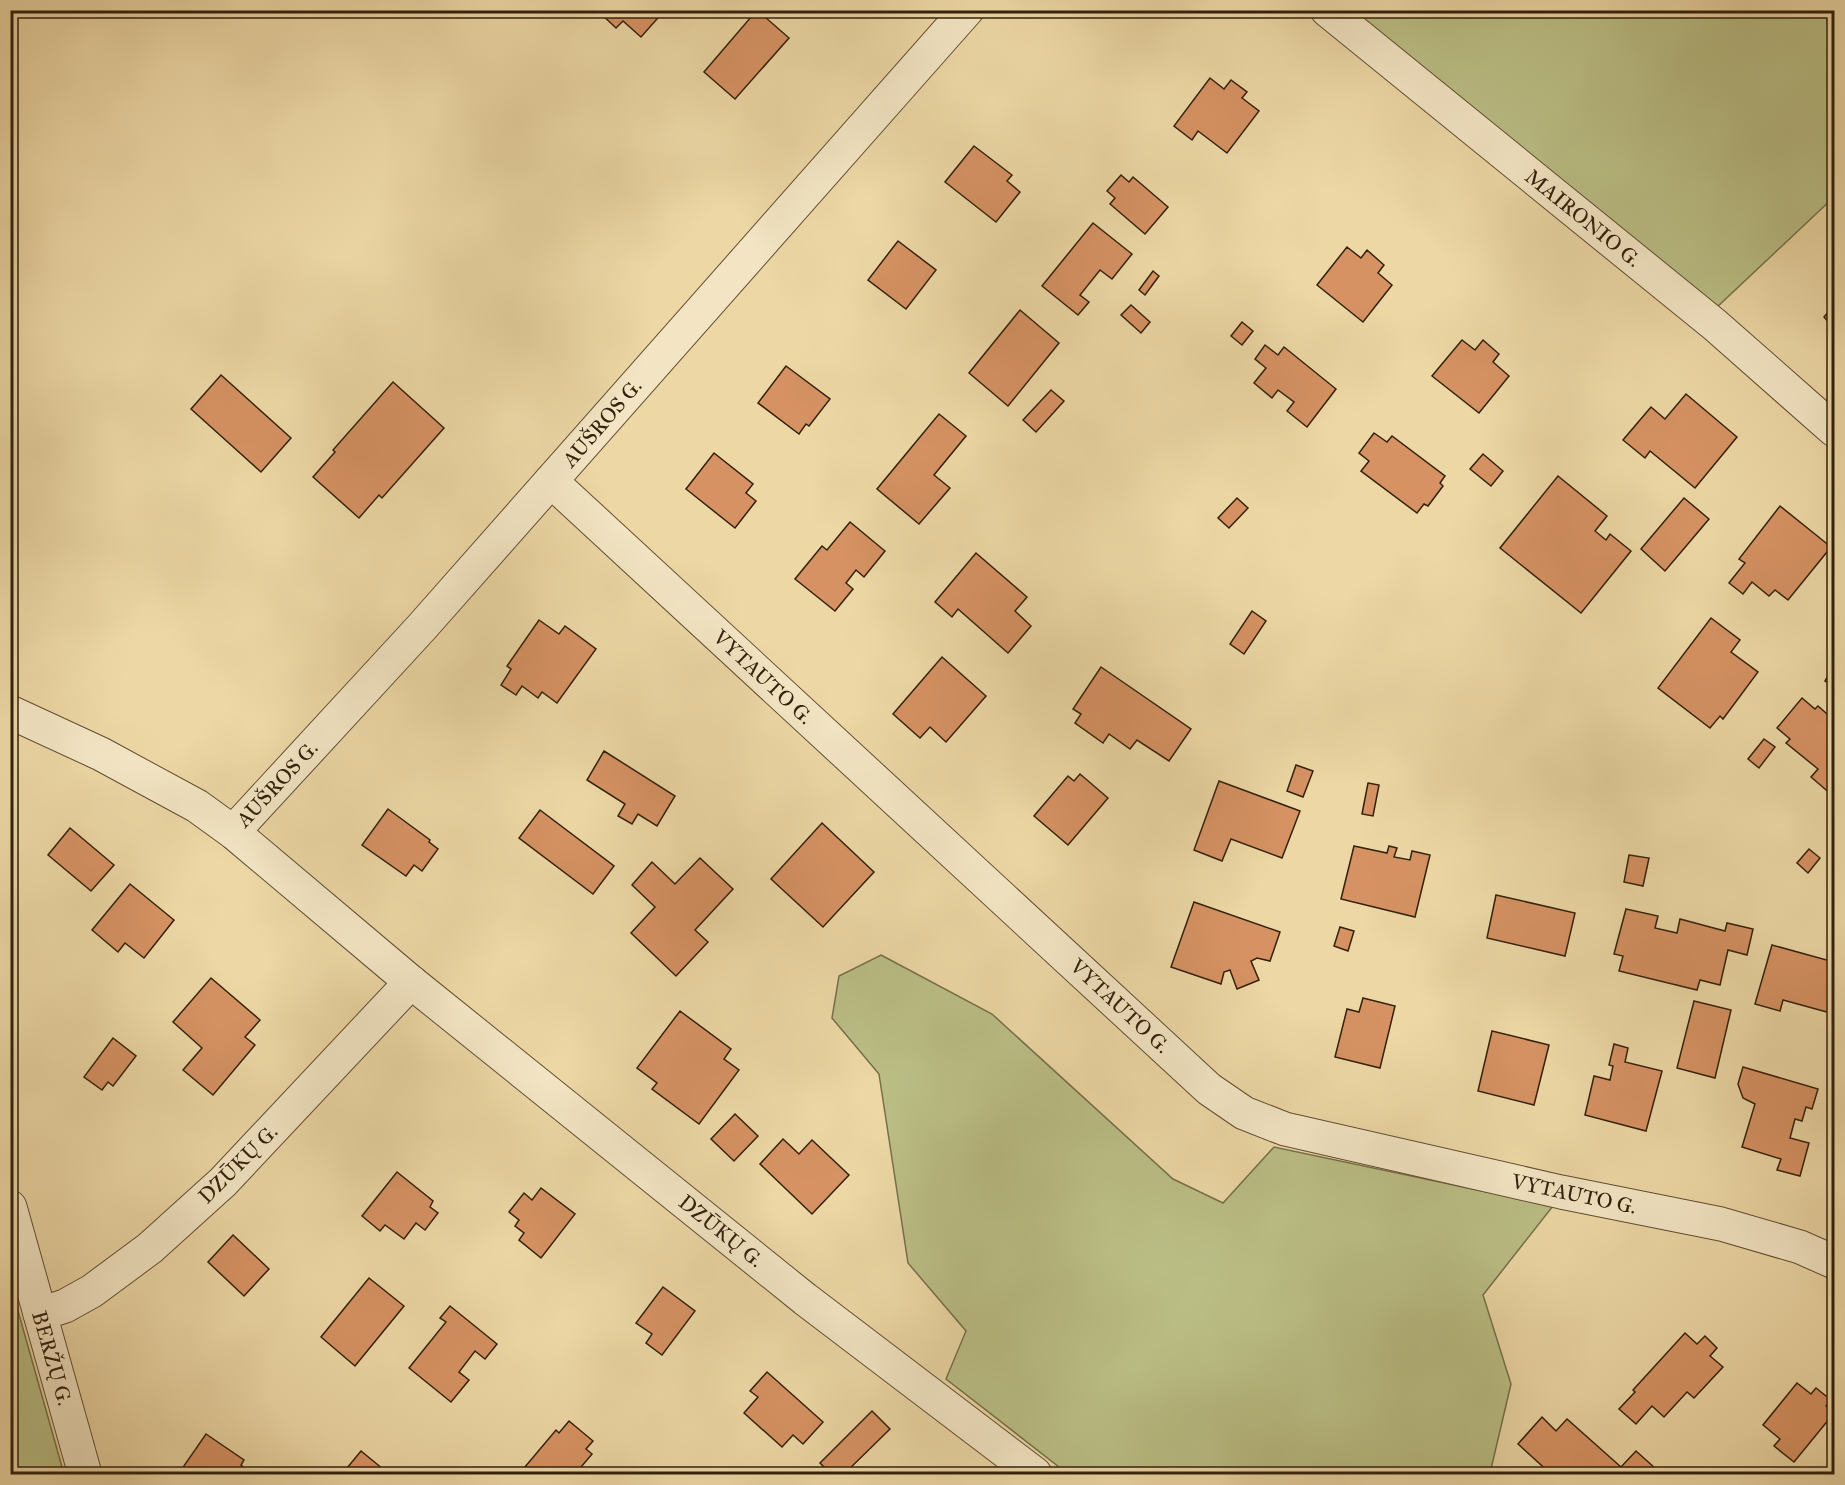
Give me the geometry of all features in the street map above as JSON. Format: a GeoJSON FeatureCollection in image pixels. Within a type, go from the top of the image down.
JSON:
{"type":"FeatureCollection","features":[{"type":"Feature","properties":{"kind":"street","name":"AUŠROS G."},"geometry":{"type":"LineString","coordinates":[[233,832],[421,628],[967,10]]}},
{"type":"Feature","properties":{"kind":"street","name":"MAIRONIO G."},"geometry":{"type":"LineString","coordinates":[[1327,10],[1715,325],[1834,430]]}},
{"type":"Feature","properties":{"kind":"street","name":"VYTAUTO G."},"geometry":{"type":"LineString","coordinates":[[551,481],[1209,1089],[1244,1113],[1296,1131],[1560,1192],[1721,1224],[1800,1247],[1834,1262]]}},
{"type":"Feature","properties":{"kind":"street","name":"DZŪKŲ G."},"geometry":{"type":"LineString","coordinates":[[10,712],[101,754],[197,806],[233,832],[411,982],[805,1299],[1035,1474]]}},
{"type":"Feature","properties":{"kind":"street","name":"DZŪKŲ G."},"geometry":{"type":"LineString","coordinates":[[40,1314],[65,1306],[92,1291],[150,1248],[224,1182],[411,982]]}},
{"type":"Feature","properties":{"kind":"street","name":"BERŽŲ G."},"geometry":{"type":"LineString","coordinates":[[10,1207],[85,1474]]}},
{"type":"Feature","properties":{"kind":"green space"},"geometry":{"type":"Polygon","coordinates":[[[1351,11],[1834,11],[1834,197],[1716,308],[1351,11]]]}},
{"type":"Feature","properties":{"kind":"green space"},"geometry":{"type":"Polygon","coordinates":[[[881,955],[992,1014],[1173,1179],[1223,1203],[1274,1147],[1553,1206],[1483,1295],[1511,1384],[1491,1469],[1485,1474],[1068,1474],[946,1379],[966,1331],[908,1263],[879,1074],[832,1018],[839,976],[881,955]]]}},
{"type":"Feature","properties":{"kind":"green space"},"geometry":{"type":"Polygon","coordinates":[[[11,1286],[64,1474],[11,1474],[11,1286]]]}},
{"type":"Feature","properties":{"kind":"building"},"geometry":{"type":"Polygon","coordinates":[[[597,10],[665,10],[641,37],[623,21],[616,28],[597,10]]]}},
{"type":"Feature","properties":{"kind":"building"},"geometry":{"type":"Polygon","coordinates":[[[757,10],[789,38],[735,99],[704,72],[757,10]]]}},
{"type":"Feature","properties":{"kind":"building"},"geometry":{"type":"Polygon","coordinates":[[[1210,78],[1224,89],[1231,80],[1247,92],[1242,98],[1259,111],[1227,153],[1198,131],[1192,140],[1174,126],[1210,78]]]}},
{"type":"Feature","properties":{"kind":"building"},"geometry":{"type":"Polygon","coordinates":[[[974,146],[1012,175],[1007,181],[1020,192],[996,222],[945,182],[974,146]]]}},
{"type":"Feature","properties":{"kind":"building"},"geometry":{"type":"Polygon","coordinates":[[[1121,175],[1129,182],[1133,177],[1168,207],[1145,234],[1110,204],[1115,198],[1107,191],[1121,175]]]}},
{"type":"Feature","properties":{"kind":"building"},"geometry":{"type":"Polygon","coordinates":[[[1093,223],[1132,254],[1112,279],[1100,270],[1080,295],[1089,302],[1078,315],[1042,286],[1093,223]]]}},
{"type":"Feature","properties":{"kind":"building"},"geometry":{"type":"Polygon","coordinates":[[[898,241],[936,270],[906,309],[868,280],[898,241]]]}},
{"type":"Feature","properties":{"kind":"building"},"geometry":{"type":"Polygon","coordinates":[[[1347,247],[1361,258],[1367,250],[1384,265],[1378,273],[1392,285],[1363,322],[1317,285],[1347,247]]]}},
{"type":"Feature","properties":{"kind":"building"},"geometry":{"type":"Polygon","coordinates":[[[1153,271],[1159,276],[1145,295],[1139,290],[1153,271]]]}},
{"type":"Feature","properties":{"kind":"building"},"geometry":{"type":"Polygon","coordinates":[[[1131,305],[1150,322],[1141,333],[1121,315],[1131,305]]]}},
{"type":"Feature","properties":{"kind":"building"},"geometry":{"type":"Polygon","coordinates":[[[1834,305],[1834,328],[1824,317],[1834,305]]]}},
{"type":"Feature","properties":{"kind":"building"},"geometry":{"type":"Polygon","coordinates":[[[1020,310],[1059,343],[1008,406],[969,373],[1020,310]]]}},
{"type":"Feature","properties":{"kind":"building"},"geometry":{"type":"Polygon","coordinates":[[[1242,322],[1253,331],[1242,345],[1231,336],[1242,322]]]}},
{"type":"Feature","properties":{"kind":"building"},"geometry":{"type":"Polygon","coordinates":[[[1462,340],[1475,350],[1483,340],[1499,354],[1493,362],[1509,376],[1479,413],[1432,376],[1462,340]]]}},
{"type":"Feature","properties":{"kind":"building"},"geometry":{"type":"Polygon","coordinates":[[[1265,345],[1278,355],[1284,347],[1336,389],[1307,427],[1287,411],[1294,402],[1278,390],[1272,398],[1254,383],[1266,368],[1255,359],[1265,345]]]}},
{"type":"Feature","properties":{"kind":"building"},"geometry":{"type":"Polygon","coordinates":[[[786,366],[830,399],[809,426],[806,424],[799,434],[758,403],[786,366]]]}},
{"type":"Feature","properties":{"kind":"building"},"geometry":{"type":"Polygon","coordinates":[[[221,375],[291,438],[261,472],[191,409],[221,375]]]}},
{"type":"Feature","properties":{"kind":"building"},"geometry":{"type":"Polygon","coordinates":[[[393,382],[444,428],[382,498],[379,495],[359,518],[313,477],[335,452],[333,450],[393,382]]]}},
{"type":"Feature","properties":{"kind":"building"},"geometry":{"type":"Polygon","coordinates":[[[1051,390],[1064,401],[1036,432],[1023,420],[1051,390]]]}},
{"type":"Feature","properties":{"kind":"building"},"geometry":{"type":"Polygon","coordinates":[[[1686,394],[1737,437],[1695,488],[1650,451],[1645,458],[1623,440],[1651,407],[1665,419],[1686,394]]]}},
{"type":"Feature","properties":{"kind":"building"},"geometry":{"type":"Polygon","coordinates":[[[939,414],[966,436],[934,475],[950,488],[919,524],[877,489],[939,414]]]}},
{"type":"Feature","properties":{"kind":"building"},"geometry":{"type":"Polygon","coordinates":[[[1374,433],[1387,442],[1392,436],[1445,476],[1440,483],[1443,486],[1428,506],[1424,504],[1417,513],[1361,471],[1369,461],[1359,453],[1374,433]]]}},
{"type":"Feature","properties":{"kind":"building"},"geometry":{"type":"Polygon","coordinates":[[[714,453],[753,484],[746,493],[756,501],[735,528],[686,489],[714,453]]]}},
{"type":"Feature","properties":{"kind":"building"},"geometry":{"type":"Polygon","coordinates":[[[1483,454],[1503,471],[1491,486],[1470,469],[1483,454]]]}},
{"type":"Feature","properties":{"kind":"building"},"geometry":{"type":"Polygon","coordinates":[[[1558,476],[1607,516],[1595,531],[1606,540],[1610,534],[1631,551],[1581,613],[1500,548],[1558,476]]]}},
{"type":"Feature","properties":{"kind":"building"},"geometry":{"type":"Polygon","coordinates":[[[1237,498],[1248,508],[1229,528],[1218,518],[1237,498]]]}},
{"type":"Feature","properties":{"kind":"building"},"geometry":{"type":"Polygon","coordinates":[[[1684,498],[1709,519],[1665,571],[1641,549],[1684,498]]]}},
{"type":"Feature","properties":{"kind":"building"},"geometry":{"type":"Polygon","coordinates":[[[1780,506],[1831,547],[1788,600],[1775,590],[1769,596],[1752,582],[1743,594],[1729,583],[1745,563],[1739,559],[1780,506]]]}},
{"type":"Feature","properties":{"kind":"building"},"geometry":{"type":"Polygon","coordinates":[[[850,522],[885,551],[864,577],[856,570],[846,583],[853,589],[835,611],[795,579],[822,546],[827,550],[850,522]]]}},
{"type":"Feature","properties":{"kind":"building"},"geometry":{"type":"Polygon","coordinates":[[[976,553],[1027,597],[1015,611],[1031,626],[1008,653],[958,609],[952,617],[935,602],[976,553]]]}},
{"type":"Feature","properties":{"kind":"building"},"geometry":{"type":"Polygon","coordinates":[[[1252,611],[1266,621],[1244,654],[1230,644],[1252,611]]]}},
{"type":"Feature","properties":{"kind":"building"},"geometry":{"type":"Polygon","coordinates":[[[1711,618],[1740,640],[1731,652],[1758,672],[1723,719],[1720,716],[1710,728],[1658,688],[1711,618]]]}},
{"type":"Feature","properties":{"kind":"building"},"geometry":{"type":"Polygon","coordinates":[[[539,620],[559,634],[565,626],[596,649],[557,703],[542,692],[538,698],[522,686],[516,695],[501,685],[511,669],[507,666],[539,620]]]}},
{"type":"Feature","properties":{"kind":"building"},"geometry":{"type":"Polygon","coordinates":[[[942,657],[986,696],[946,742],[930,727],[920,738],[893,714],[942,657]]]}},
{"type":"Feature","properties":{"kind":"building"},"geometry":{"type":"Polygon","coordinates":[[[1834,665],[1834,687],[1825,681],[1834,665]]]}},
{"type":"Feature","properties":{"kind":"building"},"geometry":{"type":"Polygon","coordinates":[[[1101,667],[1191,729],[1169,761],[1137,740],[1130,749],[1109,734],[1103,743],[1075,723],[1081,714],[1073,709],[1101,667]]]}},
{"type":"Feature","properties":{"kind":"building"},"geometry":{"type":"Polygon","coordinates":[[[1802,698],[1815,709],[1818,706],[1834,720],[1833,796],[1811,777],[1818,769],[1786,743],[1790,739],[1777,728],[1802,698]]]}},
{"type":"Feature","properties":{"kind":"building"},"geometry":{"type":"Polygon","coordinates":[[[1764,739],[1775,747],[1759,768],[1748,759],[1764,739]]]}},
{"type":"Feature","properties":{"kind":"building"},"geometry":{"type":"Polygon","coordinates":[[[604,751],[675,796],[657,826],[638,814],[632,824],[618,816],[625,804],[587,780],[604,751]]]}},
{"type":"Feature","properties":{"kind":"building"},"geometry":{"type":"Polygon","coordinates":[[[1296,765],[1313,771],[1303,797],[1287,791],[1296,765]]]}},
{"type":"Feature","properties":{"kind":"building"},"geometry":{"type":"Polygon","coordinates":[[[1080,774],[1108,798],[1068,845],[1034,816],[1068,776],[1074,781],[1080,774]]]}},
{"type":"Feature","properties":{"kind":"building"},"geometry":{"type":"Polygon","coordinates":[[[1219,781],[1300,811],[1282,858],[1231,839],[1222,861],[1194,850],[1219,781]]]}},
{"type":"Feature","properties":{"kind":"building"},"geometry":{"type":"Polygon","coordinates":[[[1368,783],[1379,785],[1373,816],[1362,814],[1368,783]]]}},
{"type":"Feature","properties":{"kind":"building"},"geometry":{"type":"Polygon","coordinates":[[[388,809],[430,840],[429,842],[438,849],[422,871],[414,865],[406,876],[362,845],[388,809]]]}},
{"type":"Feature","properties":{"kind":"building"},"geometry":{"type":"Polygon","coordinates":[[[540,810],[614,866],[593,894],[519,838],[540,810]]]}},
{"type":"Feature","properties":{"kind":"building"},"geometry":{"type":"Polygon","coordinates":[[[822,823],[874,872],[823,927],[771,879],[822,823]]]}},
{"type":"Feature","properties":{"kind":"building"},"geometry":{"type":"Polygon","coordinates":[[[70,828],[114,865],[91,891],[48,855],[70,828]]]}},
{"type":"Feature","properties":{"kind":"building"},"geometry":{"type":"Polygon","coordinates":[[[1354,846],[1387,853],[1389,846],[1397,848],[1394,857],[1410,860],[1412,851],[1430,855],[1415,917],[1341,899],[1354,846]]]}},
{"type":"Feature","properties":{"kind":"building"},"geometry":{"type":"Polygon","coordinates":[[[1809,849],[1820,858],[1808,873],[1797,863],[1809,849]]]}},
{"type":"Feature","properties":{"kind":"building"},"geometry":{"type":"Polygon","coordinates":[[[1629,855],[1649,858],[1643,886],[1624,882],[1629,855]]]}},
{"type":"Feature","properties":{"kind":"building"},"geometry":{"type":"Polygon","coordinates":[[[700,858],[733,889],[695,930],[708,942],[676,976],[631,933],[655,907],[632,885],[652,862],[675,884],[700,858]]]}},
{"type":"Feature","properties":{"kind":"building"},"geometry":{"type":"Polygon","coordinates":[[[130,884],[174,920],[144,958],[125,943],[118,952],[92,930],[130,884]]]}},
{"type":"Feature","properties":{"kind":"building"},"geometry":{"type":"Polygon","coordinates":[[[1496,895],[1575,913],[1565,956],[1487,938],[1496,895]]]}},
{"type":"Feature","properties":{"kind":"building"},"geometry":{"type":"Polygon","coordinates":[[[1194,902],[1280,932],[1270,961],[1257,958],[1251,961],[1259,980],[1237,989],[1230,970],[1224,972],[1221,984],[1171,967],[1194,902]]]}},
{"type":"Feature","properties":{"kind":"building"},"geometry":{"type":"Polygon","coordinates":[[[1626,909],[1658,916],[1655,928],[1677,933],[1680,919],[1725,931],[1727,923],[1753,929],[1747,955],[1728,950],[1720,985],[1700,980],[1697,990],[1619,971],[1623,956],[1614,954],[1626,909]]]}},
{"type":"Feature","properties":{"kind":"building"},"geometry":{"type":"Polygon","coordinates":[[[1340,927],[1354,931],[1348,951],[1334,946],[1340,927]]]}},
{"type":"Feature","properties":{"kind":"building"},"geometry":{"type":"Polygon","coordinates":[[[1772,945],[1834,962],[1834,1014],[1783,1000],[1780,1011],[1755,1004],[1772,945]]]}},
{"type":"Feature","properties":{"kind":"building"},"geometry":{"type":"Polygon","coordinates":[[[211,978],[260,1020],[245,1037],[255,1045],[213,1095],[183,1070],[202,1048],[173,1022],[211,978]]]}},
{"type":"Feature","properties":{"kind":"building"},"geometry":{"type":"Polygon","coordinates":[[[1363,998],[1395,1006],[1380,1068],[1335,1057],[1347,1009],[1359,1012],[1363,998]]]}},
{"type":"Feature","properties":{"kind":"building"},"geometry":{"type":"Polygon","coordinates":[[[1694,1001],[1731,1010],[1715,1078],[1677,1068],[1694,1001]]]}},
{"type":"Feature","properties":{"kind":"building"},"geometry":{"type":"Polygon","coordinates":[[[680,1011],[731,1049],[724,1059],[739,1070],[699,1124],[652,1089],[657,1083],[637,1068],[680,1011]]]}},
{"type":"Feature","properties":{"kind":"building"},"geometry":{"type":"Polygon","coordinates":[[[1492,1031],[1549,1045],[1534,1105],[1478,1091],[1492,1031]]]}},
{"type":"Feature","properties":{"kind":"building"},"geometry":{"type":"Polygon","coordinates":[[[113,1038],[136,1056],[113,1086],[108,1082],[102,1090],[84,1077],[113,1038]]]}},
{"type":"Feature","properties":{"kind":"building"},"geometry":{"type":"Polygon","coordinates":[[[1614,1044],[1628,1048],[1625,1062],[1662,1071],[1646,1131],[1585,1115],[1594,1076],[1610,1080],[1613,1066],[1609,1065],[1614,1044]]]}},
{"type":"Feature","properties":{"kind":"building"},"geometry":{"type":"Polygon","coordinates":[[[1743,1067],[1818,1089],[1812,1109],[1806,1107],[1802,1121],[1795,1119],[1790,1138],[1809,1143],[1800,1176],[1777,1170],[1781,1159],[1742,1147],[1755,1104],[1743,1098],[1738,1084],[1743,1067]]]}},
{"type":"Feature","properties":{"kind":"building"},"geometry":{"type":"Polygon","coordinates":[[[735,1114],[758,1136],[734,1161],[711,1139],[735,1114]]]}},
{"type":"Feature","properties":{"kind":"building"},"geometry":{"type":"Polygon","coordinates":[[[783,1139],[799,1154],[812,1140],[849,1175],[812,1214],[760,1164],[783,1139]]]}},
{"type":"Feature","properties":{"kind":"building"},"geometry":{"type":"Polygon","coordinates":[[[397,1172],[433,1201],[430,1207],[438,1213],[425,1230],[416,1223],[404,1239],[385,1225],[380,1231],[362,1216],[397,1172]]]}},
{"type":"Feature","properties":{"kind":"building"},"geometry":{"type":"Polygon","coordinates":[[[541,1188],[575,1214],[541,1258],[519,1240],[524,1233],[515,1226],[519,1220],[509,1212],[524,1193],[532,1200],[541,1188]]]}},
{"type":"Feature","properties":{"kind":"building"},"geometry":{"type":"Polygon","coordinates":[[[233,1235],[269,1269],[244,1296],[208,1262],[233,1235]]]}},
{"type":"Feature","properties":{"kind":"building"},"geometry":{"type":"Polygon","coordinates":[[[369,1278],[404,1306],[355,1366],[321,1337],[369,1278]]]}},
{"type":"Feature","properties":{"kind":"building"},"geometry":{"type":"Polygon","coordinates":[[[663,1287],[695,1311],[662,1355],[646,1343],[652,1334],[636,1323],[663,1287]]]}},
{"type":"Feature","properties":{"kind":"building"},"geometry":{"type":"Polygon","coordinates":[[[450,1306],[497,1344],[485,1359],[475,1351],[459,1372],[469,1380],[451,1402],[409,1368],[446,1322],[440,1318],[450,1306]]]}},
{"type":"Feature","properties":{"kind":"building"},"geometry":{"type":"Polygon","coordinates":[[[1685,1333],[1697,1344],[1705,1336],[1717,1348],[1710,1356],[1723,1367],[1694,1398],[1687,1392],[1664,1417],[1652,1406],[1636,1424],[1619,1409],[1635,1392],[1633,1390],[1685,1333]]]}},
{"type":"Feature","properties":{"kind":"building"},"geometry":{"type":"Polygon","coordinates":[[[767,1372],[823,1422],[803,1444],[793,1435],[782,1447],[744,1413],[758,1397],[750,1391],[767,1372]]]}},
{"type":"Feature","properties":{"kind":"building"},"geometry":{"type":"Polygon","coordinates":[[[1797,1383],[1811,1394],[1816,1388],[1831,1400],[1826,1406],[1834,1413],[1794,1462],[1774,1446],[1780,1439],[1763,1425],[1797,1383]]]}},
{"type":"Feature","properties":{"kind":"building"},"geometry":{"type":"Polygon","coordinates":[[[872,1411],[890,1429],[844,1474],[831,1474],[820,1463],[872,1411]]]}},
{"type":"Feature","properties":{"kind":"building"},"geometry":{"type":"Polygon","coordinates":[[[1542,1417],[1556,1431],[1567,1419],[1621,1467],[1636,1451],[1656,1469],[1651,1474],[1551,1474],[1518,1444],[1542,1417]]]}},
{"type":"Feature","properties":{"kind":"building"},"geometry":{"type":"Polygon","coordinates":[[[569,1421],[593,1441],[586,1449],[592,1454],[576,1473],[573,1470],[569,1474],[519,1474],[556,1430],[559,1433],[569,1421]]]}},
{"type":"Feature","properties":{"kind":"building"},"geometry":{"type":"Polygon","coordinates":[[[206,1434],[244,1460],[241,1465],[249,1472],[247,1474],[179,1473],[206,1434]]]}},
{"type":"Feature","properties":{"kind":"building"},"geometry":{"type":"Polygon","coordinates":[[[361,1451],[383,1469],[378,1474],[342,1474],[361,1451]]]}}]}
